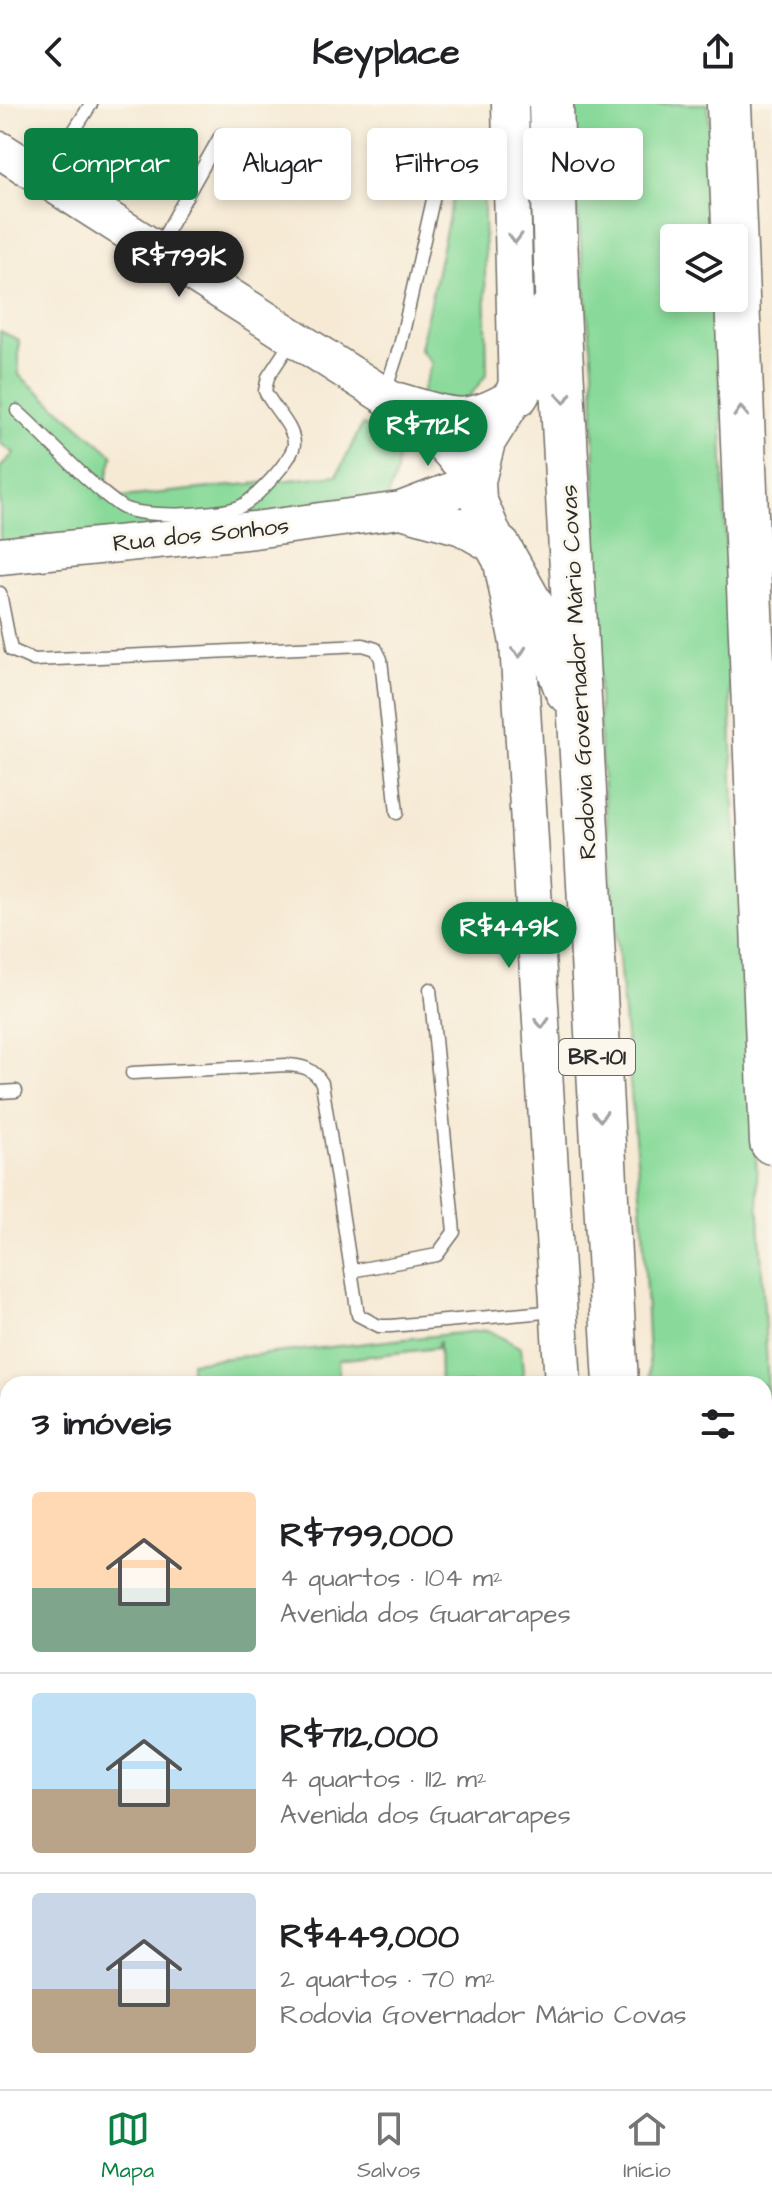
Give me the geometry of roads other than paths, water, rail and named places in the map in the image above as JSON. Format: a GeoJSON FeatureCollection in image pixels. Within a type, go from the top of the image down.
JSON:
{"type":"FeatureCollection","features":[{"type":"Feature","properties":{"kind":"highway","name":"Rodovia Governador Mário Covas"},"geometry":{"type":"LineString","coordinates":[[551,104],[557,292],[616,1376]]}},
{"type":"Feature","properties":{"kind":"highway"},"geometry":{"type":"LineString","coordinates":[[729,104],[744,490],[766,889],[772,1142]]}},
{"type":"Feature","properties":{"kind":"highway"},"geometry":{"type":"LineString","coordinates":[[517,394],[533,364],[557,292]]}},
{"type":"Feature","properties":{"kind":"highway"},"geometry":{"type":"LineString","coordinates":[[744,490],[772,558]]}},
{"type":"Feature","properties":{"kind":"highway"},"geometry":{"type":"LineString","coordinates":[[499,548],[547,634],[582,730]]}},
{"type":"Feature","properties":{"kind":"main road"},"geometry":{"type":"LineString","coordinates":[[510,104],[517,394],[487,442],[477,481],[478,499],[499,548],[518,643],[523,692],[562,1376]]}},
{"type":"Feature","properties":{"kind":"main road"},"geometry":{"type":"LineString","coordinates":[[0,150],[24,165]]}},
{"type":"Feature","properties":{"kind":"main road"},"geometry":{"type":"LineString","coordinates":[[79,200],[387,397],[443,444],[477,481]]}},
{"type":"Feature","properties":{"kind":"main road"},"geometry":{"type":"LineString","coordinates":[[387,397],[468,417],[494,409],[517,394]]}},
{"type":"Feature","properties":{"kind":"main road","name":"Rua dos Sonhos"},"geometry":{"type":"LineString","coordinates":[[0,556],[254,530],[401,510],[477,481]]}},
{"type":"Feature","properties":{"kind":"main road","name":"Rua dos Sonhos"},"geometry":{"type":"LineString","coordinates":[[401,510],[462,527],[499,548]]}},
{"type":"Feature","properties":{"kind":"lane"},"geometry":{"type":"LineString","coordinates":[[76,128],[91,104]]}},
{"type":"Feature","properties":{"kind":"lane"},"geometry":{"type":"LineString","coordinates":[[157,249],[214,147]]}},
{"type":"Feature","properties":{"kind":"lane"},"geometry":{"type":"LineString","coordinates":[[387,397],[433,200]]}},
{"type":"Feature","properties":{"kind":"lane"},"geometry":{"type":"LineString","coordinates":[[17,411],[121,507],[153,515],[236,509],[253,498],[291,454],[294,445],[291,434],[265,391],[268,377],[295,337]]}},
{"type":"Feature","properties":{"kind":"lane"},"geometry":{"type":"LineString","coordinates":[[0,593],[11,650],[34,660],[363,645],[376,649],[381,659],[397,813]]}},
{"type":"Feature","properties":{"kind":"lane"},"geometry":{"type":"LineString","coordinates":[[351,1271],[437,1255],[454,1232],[430,989]]}},
{"type":"Feature","properties":{"kind":"lane"},"geometry":{"type":"LineString","coordinates":[[132,1073],[287,1065],[304,1066],[316,1073],[322,1083],[358,1315],[379,1326],[559,1311]]}},
{"type":"Feature","properties":{"kind":"lane"},"geometry":{"type":"LineString","coordinates":[[0,1092],[16,1091]]}}]}
